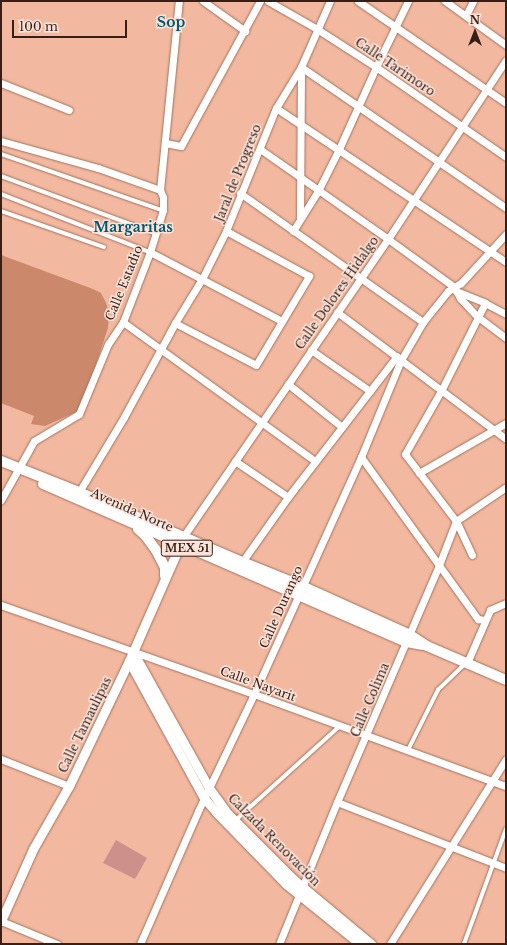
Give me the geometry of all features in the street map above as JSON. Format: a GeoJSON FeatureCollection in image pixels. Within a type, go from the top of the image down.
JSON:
{"type":"FeatureCollection","features":[{"type":"Feature","properties":{"kind":"main road","name":"Avenida Norte"},"geometry":{"type":"LineString","coordinates":[[1,462],[18,470],[79,492],[182,541],[300,590]]}},
{"type":"Feature","properties":{"kind":"main road","name":"Avenida Norte"},"geometry":{"type":"LineString","coordinates":[[18,470],[34,480],[128,522],[242,562],[300,590]]}},
{"type":"Feature","properties":{"kind":"main road"},"geometry":{"type":"LineString","coordinates":[[34,480],[72,492],[79,492]]}},
{"type":"Feature","properties":{"kind":"main road"},"geometry":{"type":"LineString","coordinates":[[128,522],[145,535],[156,550],[165,568],[165,576]]}},
{"type":"Feature","properties":{"kind":"main road","name":"MEX 51"},"geometry":{"type":"LineString","coordinates":[[300,590],[506,680]]}},
{"type":"Feature","properties":{"kind":"street","name":"Calle Estadio"},"geometry":{"type":"LineString","coordinates":[[1,500],[34,441],[79,414],[108,344],[123,322],[150,252],[154,233],[163,210],[163,197],[160,190],[179,1]]}},
{"type":"Feature","properties":{"kind":"street"},"geometry":{"type":"LineString","coordinates":[[203,1],[245,31]]}},
{"type":"Feature","properties":{"kind":"street"},"geometry":{"type":"LineString","coordinates":[[165,143],[181,146],[260,1]]}},
{"type":"Feature","properties":{"kind":"street","name":"Calle Tarimoro"},"geometry":{"type":"LineString","coordinates":[[268,1],[317,29],[376,67],[506,157]]}},
{"type":"Feature","properties":{"kind":"street","name":"Jaral de Progreso"},"geometry":{"type":"LineString","coordinates":[[79,492],[124,417],[175,323],[202,279],[226,231],[240,193],[260,149],[276,108],[301,67],[330,1]]}},
{"type":"Feature","properties":{"kind":"street"},"geometry":{"type":"LineString","coordinates":[[358,1],[394,28],[506,103]]}},
{"type":"Feature","properties":{"kind":"street"},"geometry":{"type":"LineString","coordinates":[[293,231],[318,191],[339,149],[394,28],[408,1]]}},
{"type":"Feature","properties":{"kind":"street"},"geometry":{"type":"LineString","coordinates":[[445,1],[506,45]]}},
{"type":"Feature","properties":{"kind":"street"},"geometry":{"type":"LineString","coordinates":[[466,15],[473,1]]}},
{"type":"Feature","properties":{"kind":"street","name":"Calle Dolores Hidalgo"},"geometry":{"type":"LineString","coordinates":[[182,541],[261,422],[388,239],[506,60]]}},
{"type":"Feature","properties":{"kind":"street"},"geometry":{"type":"LineString","coordinates":[[301,67],[506,208]]}},
{"type":"Feature","properties":{"kind":"street"},"geometry":{"type":"LineString","coordinates":[[300,220],[299,178],[301,67]]}},
{"type":"Feature","properties":{"kind":"street"},"geometry":{"type":"LineString","coordinates":[[1,84],[69,110]]}},
{"type":"Feature","properties":{"kind":"street"},"geometry":{"type":"LineString","coordinates":[[276,108],[339,149],[412,201],[506,262]]}},
{"type":"Feature","properties":{"kind":"street"},"geometry":{"type":"LineString","coordinates":[[1,141],[98,168],[160,190]]}},
{"type":"Feature","properties":{"kind":"street"},"geometry":{"type":"LineString","coordinates":[[260,149],[299,178],[388,239],[455,289],[485,302],[506,314]]}},
{"type":"Feature","properties":{"kind":"street"},"geometry":{"type":"LineString","coordinates":[[240,193],[423,322]]}},
{"type":"Feature","properties":{"kind":"street"},"geometry":{"type":"LineString","coordinates":[[175,323],[256,365],[309,276],[226,231]]}},
{"type":"Feature","properties":{"kind":"street","name":"Calle Durango"},"geometry":{"type":"LineString","coordinates":[[140,944],[204,798],[254,694],[361,457],[399,358],[423,322],[448,291],[455,289],[491,252],[506,234]]}},
{"type":"Feature","properties":{"kind":"street"},"geometry":{"type":"LineString","coordinates":[[150,252],[282,321]]}},
{"type":"Feature","properties":{"kind":"street"},"geometry":{"type":"LineString","coordinates":[[455,289],[460,298],[478,317],[506,338]]}},
{"type":"Feature","properties":{"kind":"street"},"geometry":{"type":"LineString","coordinates":[[472,555],[456,521],[405,454],[441,391],[485,302]]}},
{"type":"Feature","properties":{"kind":"street"},"geometry":{"type":"LineString","coordinates":[[337,312],[506,439]]}},
{"type":"Feature","properties":{"kind":"street"},"geometry":{"type":"LineString","coordinates":[[123,322],[315,461]]}},
{"type":"Feature","properties":{"kind":"street"},"geometry":{"type":"LineString","coordinates":[[311,350],[370,391]]}},
{"type":"Feature","properties":{"kind":"street"},"geometry":{"type":"LineString","coordinates":[[242,562],[315,461],[370,391],[399,358]]}},
{"type":"Feature","properties":{"kind":"street"},"geometry":{"type":"LineString","coordinates":[[288,384],[342,426]]}},
{"type":"Feature","properties":{"kind":"street"},"geometry":{"type":"LineString","coordinates":[[419,473],[506,423]]}},
{"type":"Feature","properties":{"kind":"street"},"geometry":{"type":"LineString","coordinates":[[361,457],[478,619],[485,620]]}},
{"type":"Feature","properties":{"kind":"street"},"geometry":{"type":"LineString","coordinates":[[235,461],[288,497]]}},
{"type":"Feature","properties":{"kind":"street"},"geometry":{"type":"LineString","coordinates":[[456,521],[506,486]]}},
{"type":"Feature","properties":{"kind":"street","name":"Calle Colima"},"geometry":{"type":"LineString","coordinates":[[279,944],[337,802],[439,565],[456,521]]}},
{"type":"Feature","properties":{"kind":"street","name":"Calle Tamaulipas"},"geometry":{"type":"LineString","coordinates":[[1,921],[32,849],[69,786],[129,661],[165,576],[182,541]]}},
{"type":"Feature","properties":{"kind":"street"},"geometry":{"type":"LineString","coordinates":[[467,663],[490,610],[506,603]]}},
{"type":"Feature","properties":{"kind":"street","name":"Calle Nayarit"},"geometry":{"type":"LineString","coordinates":[[1,605],[254,694],[506,786]]}},
{"type":"Feature","properties":{"kind":"street","name":"Calzada Renovación"},"geometry":{"type":"LineString","coordinates":[[132,652],[209,788],[235,820],[300,891],[360,944]]}},
{"type":"Feature","properties":{"kind":"street","name":"Calzada Renovación"},"geometry":{"type":"LineString","coordinates":[[129,661],[204,798],[286,884],[300,891],[371,944]]}},
{"type":"Feature","properties":{"kind":"street"},"geometry":{"type":"LineString","coordinates":[[390,944],[506,759]]}},
{"type":"Feature","properties":{"kind":"street"},"geometry":{"type":"LineString","coordinates":[[1,760],[69,786]]}},
{"type":"Feature","properties":{"kind":"street"},"geometry":{"type":"LineString","coordinates":[[337,802],[506,868]]}},
{"type":"Feature","properties":{"kind":"street"},"geometry":{"type":"LineString","coordinates":[[1,921],[58,944]]}},
{"type":"Feature","properties":{"kind":"lane"},"geometry":{"type":"LineString","coordinates":[[1,154],[163,210]]}},
{"type":"Feature","properties":{"kind":"lane"},"geometry":{"type":"LineString","coordinates":[[1,176],[154,233]]}},
{"type":"Feature","properties":{"kind":"lane"},"geometry":{"type":"LineString","coordinates":[[1,194],[150,252]]}},
{"type":"Feature","properties":{"kind":"lane"},"geometry":{"type":"LineString","coordinates":[[1,211],[104,247]]}},
{"type":"Feature","properties":{"kind":"lane"},"geometry":{"type":"LineString","coordinates":[[408,750],[438,690],[467,663]]}},
{"type":"Feature","properties":{"kind":"lane"},"geometry":{"type":"LineString","coordinates":[[235,820],[340,726]]}},
{"type":"Feature","properties":{"kind":"lane"},"geometry":{"type":"LineString","coordinates":[[464,944],[506,829]]}},
{"type":"Feature","properties":{"kind":"shaded area"},"geometry":{"type":"Polygon","coordinates":[[[1,255],[101,293],[109,313],[108,328],[82,406],[76,412],[45,426],[31,424],[34,416],[1,403],[1,255]]]}},
{"type":"Feature","properties":{"kind":"building"},"geometry":{"type":"Polygon","coordinates":[[[116,840],[147,858],[135,879],[103,863],[116,840]]]}},
{"type":"Feature","properties":{"kind":"district","name":"Sop"},"geometry":{"type":"Point","coordinates":[171,22]}},
{"type":"Feature","properties":{"kind":"district","name":"Margaritas"},"geometry":{"type":"Point","coordinates":[133,227]}}]}
